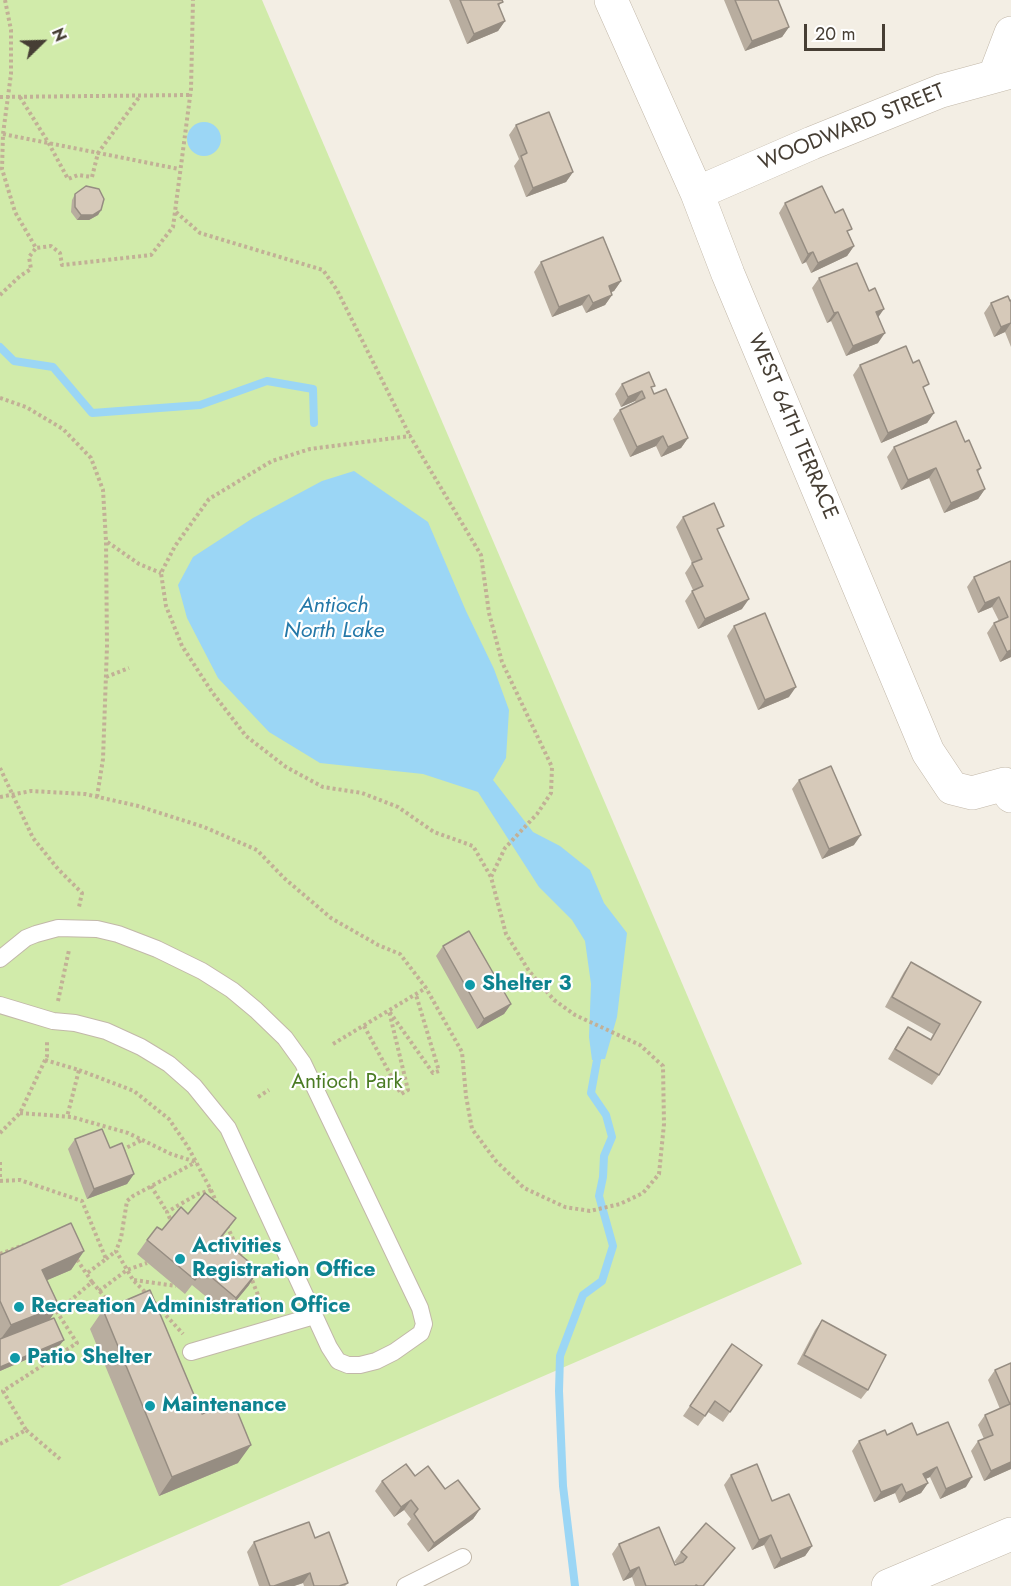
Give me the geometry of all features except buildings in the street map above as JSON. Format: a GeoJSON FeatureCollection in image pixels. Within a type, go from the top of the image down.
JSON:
{"type":"FeatureCollection","features":[{"type":"Feature","properties":{"kind":"street","name":"WEST 64TH TERRACE"},"geometry":{"type":"LineString","coordinates":[[611,0],[697,193],[728,274],[928,752],[952,788],[972,792],[1009,787]]}},
{"type":"Feature","properties":{"kind":"street"},"geometry":{"type":"LineString","coordinates":[[1003,74],[1011,33]]}},
{"type":"Feature","properties":{"kind":"street","name":"WOODWARD STREET"},"geometry":{"type":"LineString","coordinates":[[697,193],[802,147],[941,91],[1003,74]]}},
{"type":"Feature","properties":{"kind":"street"},"geometry":{"type":"LineString","coordinates":[[888,1586],[1011,1534]]}},
{"type":"Feature","properties":{"kind":"lane"},"geometry":{"type":"LineString","coordinates":[[0,959],[26,938],[58,928],[86,928],[118,934],[157,949],[209,975],[232,990],[285,1038],[303,1063],[420,1308],[424,1324],[421,1333],[394,1352],[376,1361],[360,1365],[348,1365],[338,1361],[333,1356],[314,1316],[228,1128],[194,1086],[169,1064],[141,1047],[106,1031],[75,1023],[53,1021],[0,1005]]}},
{"type":"Feature","properties":{"kind":"lane"},"geometry":{"type":"LineString","coordinates":[[191,1352],[314,1316]]}},
{"type":"Feature","properties":{"kind":"lane"},"geometry":{"type":"LineString","coordinates":[[405,1586],[463,1557]]}},
{"type":"Feature","properties":{"kind":"path"},"geometry":{"type":"LineString","coordinates":[[5,0],[11,30],[11,74],[3,134],[2,169],[15,212],[36,248]]}},
{"type":"Feature","properties":{"kind":"path"},"geometry":{"type":"LineString","coordinates":[[0,295],[31,269],[29,257],[36,248],[51,246],[60,253],[62,265],[151,255],[173,227],[190,95],[193,0]]}},
{"type":"Feature","properties":{"kind":"path"},"geometry":{"type":"LineString","coordinates":[[0,97],[190,95]]}},
{"type":"Feature","properties":{"kind":"path"},"geometry":{"type":"LineString","coordinates":[[20,97],[68,179],[78,175],[92,177],[98,153],[140,96]]}},
{"type":"Feature","properties":{"kind":"path"},"geometry":{"type":"LineString","coordinates":[[3,134],[179,170]]}},
{"type":"Feature","properties":{"kind":"path"},"geometry":{"type":"LineString","coordinates":[[176,211],[200,233],[323,270],[337,290],[410,436],[481,555],[489,613],[502,662],[552,766],[551,793],[537,814],[505,848],[491,877]]}},
{"type":"Feature","properties":{"kind":"path"},"geometry":{"type":"LineString","coordinates":[[0,398],[26,407],[63,429],[91,458],[103,490],[106,541],[106,678],[103,759],[97,797]]}},
{"type":"Feature","properties":{"kind":"path"},"geometry":{"type":"LineString","coordinates":[[0,797],[31,791],[97,797],[138,806],[182,820],[257,850],[284,878],[331,918],[378,945],[400,954],[426,988],[462,1052],[472,1129],[496,1161],[524,1188],[565,1207],[590,1211],[620,1204],[643,1193],[659,1174],[664,1124],[663,1066],[640,1045],[575,1015],[554,1000],[529,971],[506,934],[491,877],[473,846],[434,832],[398,807],[362,793],[323,787],[286,768],[246,736],[212,692],[182,646],[166,606],[161,573],[175,546],[209,499],[272,461],[310,449],[410,436]]}},
{"type":"Feature","properties":{"kind":"path"},"geometry":{"type":"LineString","coordinates":[[106,541],[139,564],[161,573]]}},
{"type":"Feature","properties":{"kind":"path"},"geometry":{"type":"LineString","coordinates":[[106,678],[129,668]]}},
{"type":"Feature","properties":{"kind":"path"},"geometry":{"type":"LineString","coordinates":[[333,1044],[426,988]]}},
{"type":"Feature","properties":{"kind":"path"},"geometry":{"type":"LineString","coordinates":[[389,1011],[433,1073],[439,1071],[416,995]]}},
{"type":"Feature","properties":{"kind":"path"},"geometry":{"type":"LineString","coordinates":[[364,1026],[400,1094],[408,1090],[389,1011]]}},
{"type":"Feature","properties":{"kind":"path"},"geometry":{"type":"LineString","coordinates":[[45,1059],[134,1091],[169,1119],[196,1161],[220,1211]]}},
{"type":"Feature","properties":{"kind":"path"},"geometry":{"type":"LineString","coordinates":[[67,1117],[79,1070]]}},
{"type":"Feature","properties":{"kind":"path"},"geometry":{"type":"LineString","coordinates":[[258,1097],[270,1090]]}},
{"type":"Feature","properties":{"kind":"path"},"geometry":{"type":"LineString","coordinates":[[20,1113],[67,1117],[128,1132],[171,1154],[196,1161]]}},
{"type":"Feature","properties":{"kind":"path"},"geometry":{"type":"LineString","coordinates":[[112,1155],[143,1140]]}},
{"type":"Feature","properties":{"kind":"path"},"geometry":{"type":"LineString","coordinates":[[87,1274],[116,1251],[121,1238],[127,1202],[133,1196],[196,1161]]}},
{"type":"Feature","properties":{"kind":"path"},"geometry":{"type":"LineString","coordinates":[[0,1162],[0,1181],[20,1180],[82,1201],[106,1259]]}},
{"type":"Feature","properties":{"kind":"path"},"geometry":{"type":"LineString","coordinates":[[151,1186],[171,1221]]}},
{"type":"Feature","properties":{"kind":"path"},"geometry":{"type":"LineString","coordinates":[[167,1212],[198,1194],[211,1190]]}},
{"type":"Feature","properties":{"kind":"path"},"geometry":{"type":"LineString","coordinates":[[225,1222],[245,1264]]}},
{"type":"Feature","properties":{"kind":"path"},"geometry":{"type":"LineString","coordinates":[[0,1254],[32,1241]]}},
{"type":"Feature","properties":{"kind":"path"},"geometry":{"type":"LineString","coordinates":[[71,1251],[109,1302],[129,1304]]}},
{"type":"Feature","properties":{"kind":"path"},"geometry":{"type":"LineString","coordinates":[[116,1251],[133,1280],[181,1332]]}},
{"type":"Feature","properties":{"kind":"path"},"geometry":{"type":"LineString","coordinates":[[99,1291],[127,1270],[147,1263]]}},
{"type":"Feature","properties":{"kind":"path"},"geometry":{"type":"LineString","coordinates":[[250,1274],[260,1295],[268,1329]]}},
{"type":"Feature","properties":{"kind":"path"},"geometry":{"type":"LineString","coordinates":[[133,1280],[176,1286]]}},
{"type":"Feature","properties":{"kind":"path"},"geometry":{"type":"LineString","coordinates":[[60,1460],[26,1430],[1,1389],[78,1343],[57,1312],[92,1282]]}},
{"type":"Feature","properties":{"kind":"path"},"geometry":{"type":"LineString","coordinates":[[0,1443],[26,1430]]}},
{"type":"Feature","properties":{"kind":"green space","name":"Antioch Park"},"geometry":{"type":"Polygon","coordinates":[[[0,0],[262,0],[802,1264],[59,1586],[0,1586],[0,0]]]}},
{"type":"Feature","properties":{"kind":"water"},"geometry":{"type":"Polygon","coordinates":[[[204,122],[216,127],[221,139],[216,151],[204,156],[192,151],[187,139],[192,127],[204,122]]]}},
{"type":"Feature","properties":{"kind":"water","name":"Antioch North Lake"},"geometry":{"type":"Polygon","coordinates":[[[354,471],[428,522],[494,669],[509,710],[506,758],[493,780],[533,832],[560,846],[590,870],[604,903],[627,933],[617,1017],[605,1059],[592,1060],[589,1037],[591,984],[585,941],[572,920],[539,887],[478,792],[423,774],[320,763],[269,732],[218,678],[187,618],[178,585],[193,557],[253,518],[322,481],[354,471]]]}},
{"type":"Feature","properties":{"kind":"waterway"},"geometry":{"type":"LineString","coordinates":[[0,347],[14,361],[53,367],[92,413],[200,405],[267,381],[313,389],[314,423]]}},
{"type":"Feature","properties":{"kind":"waterway"},"geometry":{"type":"LineString","coordinates":[[575,1586],[563,1486],[559,1391],[560,1356],[583,1295],[602,1281],[613,1246],[599,1196],[604,1156],[612,1137],[606,1115],[591,1093],[597,1060]]}},
{"type":"Feature","properties":{"kind":"place","name":"Shelter 3"},"geometry":{"type":"Point","coordinates":[470,985]}},
{"type":"Feature","properties":{"kind":"place","name":"Activities Registration Office"},"geometry":{"type":"Point","coordinates":[180,1259]}},
{"type":"Feature","properties":{"kind":"place","name":"Recreation Administration Office"},"geometry":{"type":"Point","coordinates":[19,1307]}},
{"type":"Feature","properties":{"kind":"place","name":"Patio Shelter"},"geometry":{"type":"Point","coordinates":[15,1358]}},
{"type":"Feature","properties":{"kind":"place","name":"Maintenance"},"geometry":{"type":"Point","coordinates":[150,1406]}}]}
